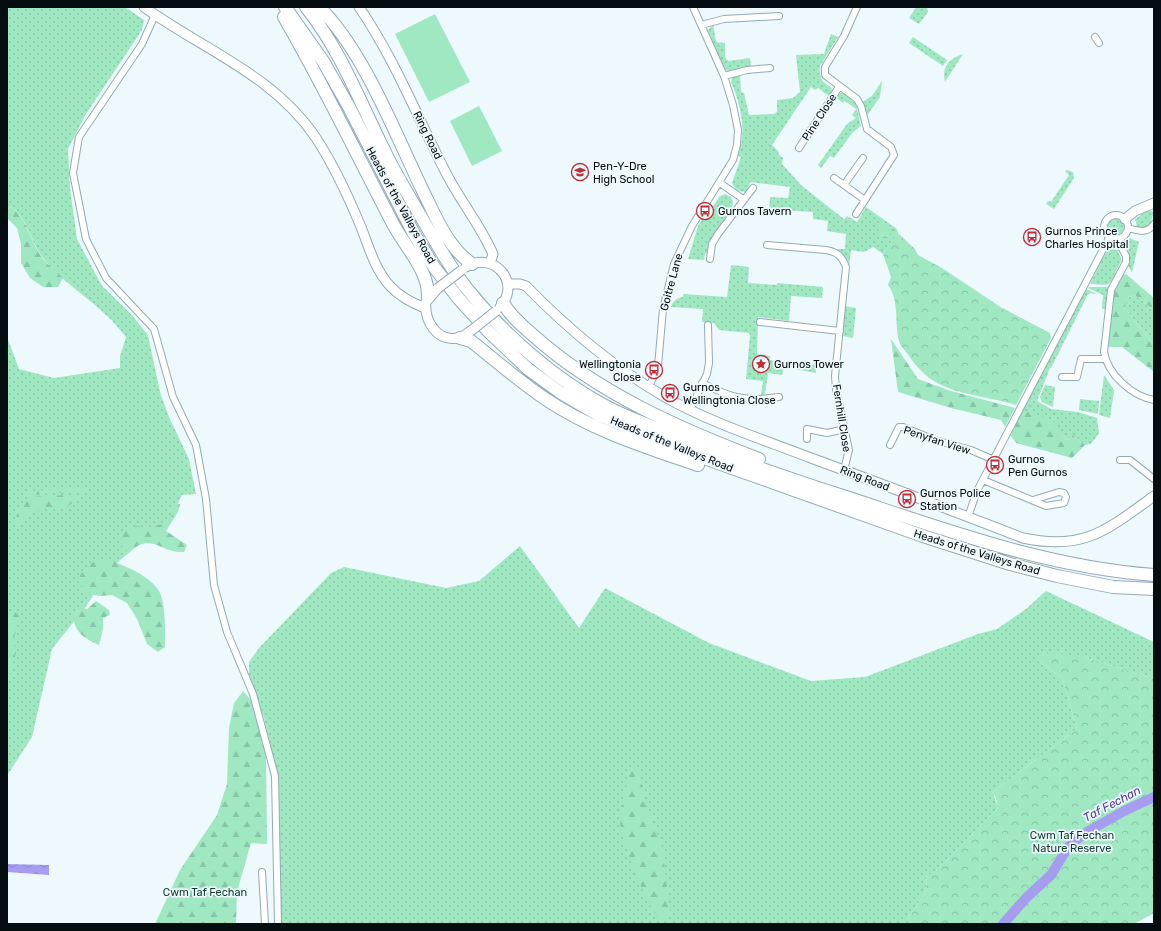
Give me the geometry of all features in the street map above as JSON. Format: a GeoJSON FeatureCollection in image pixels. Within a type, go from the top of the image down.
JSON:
{"type":"FeatureCollection","features":[{"type":"Feature","properties":{"kind":"highway"},"geometry":{"type":"LineString","coordinates":[[279,7],[315,69],[395,227],[425,277],[428,287],[427,303]]}},
{"type":"Feature","properties":{"kind":"highway","name":"Heads of the Valleys Road"},"geometry":{"type":"LineString","coordinates":[[285,7],[323,61],[349,107],[414,234],[434,267],[489,332],[528,369],[561,393],[599,415],[673,447],[785,483],[1028,555],[1081,566],[1154,575]]}},
{"type":"Feature","properties":{"kind":"highway","name":"Heads of the Valleys Road"},"geometry":{"type":"LineString","coordinates":[[306,7],[316,19],[344,67],[384,152],[448,261],[468,290],[529,353],[569,384],[609,408],[785,483],[1010,564],[1057,576],[1113,587],[1154,589]]}},
{"type":"Feature","properties":{"kind":"highway"},"geometry":{"type":"LineString","coordinates":[[319,7],[358,59],[436,216],[455,250],[467,267]]}},
{"type":"Feature","properties":{"kind":"highway"},"geometry":{"type":"LineString","coordinates":[[499,307],[515,319],[552,352],[580,372],[623,397],[673,423],[762,460],[785,483]]}},
{"type":"Feature","properties":{"kind":"highway"},"geometry":{"type":"LineString","coordinates":[[460,338],[471,341],[544,398],[587,423],[629,442],[761,486],[785,483]]}},
{"type":"Feature","properties":{"kind":"street"},"geometry":{"type":"LineString","coordinates":[[144,7],[229,59],[262,82],[290,107],[316,138],[343,188],[361,226],[375,263],[389,286],[405,300],[427,303]]}},
{"type":"Feature","properties":{"kind":"street","name":"Ring Road"},"geometry":{"type":"LineString","coordinates":[[359,7],[377,33],[392,60],[444,170],[470,215],[487,239],[493,254],[490,263]]}},
{"type":"Feature","properties":{"kind":"street","name":"Goitre Lane"},"geometry":{"type":"LineString","coordinates":[[649,387],[658,366],[663,309],[674,264],[692,226],[733,160],[738,130],[734,105],[724,76],[694,7]]}},
{"type":"Feature","properties":{"kind":"street"},"geometry":{"type":"LineString","coordinates":[[856,214],[892,159],[894,151],[880,138],[867,129],[861,106],[857,99],[825,75],[825,67],[844,36],[857,7]]}},
{"type":"Feature","properties":{"kind":"street"},"geometry":{"type":"LineString","coordinates":[[155,15],[142,44],[79,137],[74,173],[86,239],[106,278],[154,329],[173,397],[196,445],[206,500],[214,585],[227,632],[253,694],[275,776],[278,924]]}},
{"type":"Feature","properties":{"kind":"street"},"geometry":{"type":"LineString","coordinates":[[701,25],[724,19],[779,16]]}},
{"type":"Feature","properties":{"kind":"street"},"geometry":{"type":"LineString","coordinates":[[724,76],[740,71],[770,68]]}},
{"type":"Feature","properties":{"kind":"street","name":"Pine Close"},"geometry":{"type":"LineString","coordinates":[[799,148],[839,87]]}},
{"type":"Feature","properties":{"kind":"street"},"geometry":{"type":"LineString","coordinates":[[844,185],[863,158]]}},
{"type":"Feature","properties":{"kind":"street"},"geometry":{"type":"LineString","coordinates":[[834,178],[865,200]]}},
{"type":"Feature","properties":{"kind":"street"},"geometry":{"type":"LineString","coordinates":[[720,183],[744,199]]}},
{"type":"Feature","properties":{"kind":"street"},"geometry":{"type":"LineString","coordinates":[[710,259],[712,244],[718,234],[753,188]]}},
{"type":"Feature","properties":{"kind":"street"},"geometry":{"type":"LineString","coordinates":[[1125,219],[1135,211],[1154,203]]}},
{"type":"Feature","properties":{"kind":"street"},"geometry":{"type":"LineString","coordinates":[[1117,214],[1125,219],[1128,228],[1124,236],[1117,239],[1109,238],[1103,228],[1107,218],[1117,214]]}},
{"type":"Feature","properties":{"kind":"street"},"geometry":{"type":"LineString","coordinates":[[1128,228],[1147,231],[1154,224]]}},
{"type":"Feature","properties":{"kind":"street"},"geometry":{"type":"LineString","coordinates":[[968,516],[983,480],[1109,238]]}},
{"type":"Feature","properties":{"kind":"street"},"geometry":{"type":"LineString","coordinates":[[1117,239],[1126,256],[1126,262],[1111,290],[1105,338],[1105,359],[1124,385],[1142,397],[1154,400]]}},
{"type":"Feature","properties":{"kind":"street","name":"Fernhill Close"},"geometry":{"type":"LineString","coordinates":[[768,246],[834,252],[844,260],[846,267],[835,376],[836,389],[849,450],[844,470]]}},
{"type":"Feature","properties":{"kind":"street"},"geometry":{"type":"LineString","coordinates":[[482,262],[490,263],[501,270],[508,284],[508,291],[499,307],[472,330],[460,338],[452,338],[439,334],[429,322],[427,303],[438,288],[467,267],[482,262]]}},
{"type":"Feature","properties":{"kind":"street","name":"Ring Road"},"geometry":{"type":"LineString","coordinates":[[508,284],[520,284],[526,286],[567,326],[623,371],[690,410],[715,422],[968,516],[1023,538],[1040,542],[1070,542],[1101,533],[1154,496]]}},
{"type":"Feature","properties":{"kind":"street"},"geometry":{"type":"LineString","coordinates":[[760,322],[840,332]]}},
{"type":"Feature","properties":{"kind":"street"},"geometry":{"type":"LineString","coordinates":[[690,410],[709,363],[708,325]]}},
{"type":"Feature","properties":{"kind":"street"},"geometry":{"type":"LineString","coordinates":[[1062,377],[1077,377],[1082,359],[1105,359]]}},
{"type":"Feature","properties":{"kind":"street"},"geometry":{"type":"LineString","coordinates":[[702,383],[725,395],[736,398],[759,400],[779,397]]}},
{"type":"Feature","properties":{"kind":"street","name":"Penyfan View"},"geometry":{"type":"LineString","coordinates":[[890,445],[899,427],[903,427],[935,440],[971,450],[994,460]]}},
{"type":"Feature","properties":{"kind":"street"},"geometry":{"type":"LineString","coordinates":[[807,439],[807,429],[827,433],[845,429]]}},
{"type":"Feature","properties":{"kind":"street"},"geometry":{"type":"LineString","coordinates":[[1120,460],[1130,460],[1154,479]]}},
{"type":"Feature","properties":{"kind":"street"},"geometry":{"type":"LineString","coordinates":[[983,480],[1033,500]]}},
{"type":"Feature","properties":{"kind":"street"},"geometry":{"type":"LineString","coordinates":[[262,872],[265,924]]}},
{"type":"Feature","properties":{"kind":"green space"},"geometry":{"type":"Polygon","coordinates":[[[7,7],[125,7],[144,20],[142,30],[86,114],[68,149],[70,188],[77,239],[102,286],[131,314],[148,335],[160,392],[169,417],[189,459],[196,494],[182,495],[171,518],[112,567],[87,605],[52,649],[32,737],[8,774],[7,779],[7,337],[19,369],[54,378],[120,368],[120,356],[126,337],[110,318],[50,266],[39,252],[21,217],[11,207],[7,209],[7,7]]]}},
{"type":"Feature","properties":{"kind":"green space"},"geometry":{"type":"Polygon","coordinates":[[[916,7],[927,7],[928,12],[919,24],[909,18],[916,7]]]}},
{"type":"Feature","properties":{"kind":"green space"},"geometry":{"type":"Polygon","coordinates":[[[435,14],[470,82],[429,102],[395,34],[435,14]]]}},
{"type":"Feature","properties":{"kind":"green space"},"geometry":{"type":"Polygon","coordinates":[[[713,24],[716,42],[725,43],[725,57],[728,61],[750,58],[751,67],[729,72],[723,67],[708,30],[713,24]]]}},
{"type":"Feature","properties":{"kind":"green space"},"geometry":{"type":"Polygon","coordinates":[[[831,34],[838,37],[820,66],[820,75],[822,80],[832,90],[830,97],[818,88],[815,90],[811,87],[772,145],[779,152],[778,154],[783,158],[782,164],[802,186],[844,219],[847,216],[857,222],[866,207],[897,229],[898,233],[883,254],[873,247],[864,252],[851,250],[849,267],[837,251],[837,249],[845,249],[846,234],[827,231],[828,221],[813,219],[813,212],[784,210],[783,214],[769,212],[770,197],[788,198],[790,187],[750,182],[748,189],[745,192],[737,190],[732,183],[741,157],[738,156],[742,138],[742,119],[738,100],[731,82],[732,77],[740,74],[741,92],[744,93],[749,115],[774,114],[777,112],[777,100],[793,98],[800,92],[796,55],[824,54],[831,34]]]}},
{"type":"Feature","properties":{"kind":"green space"},"geometry":{"type":"Polygon","coordinates":[[[913,37],[947,60],[943,66],[909,43],[913,37]]]}},
{"type":"Feature","properties":{"kind":"green space"},"geometry":{"type":"Polygon","coordinates":[[[963,54],[945,82],[944,72],[948,64],[954,58],[963,54]]]}},
{"type":"Feature","properties":{"kind":"green space"},"geometry":{"type":"Polygon","coordinates":[[[882,81],[880,97],[866,117],[862,102],[872,96],[882,81]]]}},
{"type":"Feature","properties":{"kind":"green space"},"geometry":{"type":"Polygon","coordinates":[[[840,93],[843,93],[856,104],[861,126],[852,133],[834,158],[830,156],[821,168],[818,165],[847,124],[856,118],[852,115],[856,109],[845,101],[843,103],[835,97],[840,93]]]}},
{"type":"Feature","properties":{"kind":"green space"},"geometry":{"type":"Polygon","coordinates":[[[479,106],[502,151],[472,166],[450,121],[479,106]]]}},
{"type":"Feature","properties":{"kind":"green space"},"geometry":{"type":"Polygon","coordinates":[[[1067,170],[1073,172],[1074,178],[1054,209],[1046,204],[1048,201],[1051,202],[1069,175],[1065,171],[1067,170]]]}},
{"type":"Feature","properties":{"kind":"green space"},"geometry":{"type":"Polygon","coordinates":[[[725,194],[731,197],[733,202],[732,208],[712,237],[704,260],[688,259],[698,226],[720,196],[725,194]]]}},
{"type":"Feature","properties":{"kind":"green space"},"geometry":{"type":"Polygon","coordinates":[[[11,207],[25,224],[43,259],[63,278],[58,287],[43,287],[30,278],[21,263],[21,244],[17,228],[7,218],[7,209],[11,207]]]}},
{"type":"Feature","properties":{"kind":"green space"},"geometry":{"type":"Polygon","coordinates":[[[1148,210],[1154,212],[1149,226],[1145,229],[1137,227],[1135,219],[1148,210]]]}},
{"type":"Feature","properties":{"kind":"green space"},"geometry":{"type":"Polygon","coordinates":[[[1115,218],[1121,221],[1124,227],[1121,233],[1115,236],[1109,233],[1106,227],[1109,221],[1115,218]]]}},
{"type":"Feature","properties":{"kind":"green space"},"geometry":{"type":"Polygon","coordinates":[[[883,221],[894,229],[886,240],[874,232],[883,221]]]}},
{"type":"Feature","properties":{"kind":"green space"},"geometry":{"type":"Polygon","coordinates":[[[898,233],[915,249],[918,255],[942,268],[1002,308],[1050,333],[1051,338],[1016,405],[971,395],[944,386],[931,379],[920,369],[902,347],[898,334],[894,298],[888,285],[891,277],[883,254],[898,233]]]}},
{"type":"Feature","properties":{"kind":"green space"},"geometry":{"type":"Polygon","coordinates":[[[1130,238],[1139,242],[1132,272],[1126,260],[1126,246],[1130,238]]]}},
{"type":"Feature","properties":{"kind":"green space"},"geometry":{"type":"Polygon","coordinates":[[[1110,249],[1119,250],[1118,252],[1121,257],[1121,261],[1111,282],[1106,285],[1090,284],[1105,254],[1110,249]]]}},
{"type":"Feature","properties":{"kind":"green space"},"geometry":{"type":"Polygon","coordinates":[[[731,265],[749,267],[748,283],[777,285],[777,283],[823,287],[822,298],[791,296],[789,321],[758,317],[757,354],[770,356],[770,360],[816,365],[816,373],[784,367],[782,375],[768,373],[765,394],[761,395],[763,381],[746,379],[749,333],[719,330],[714,323],[702,322],[703,309],[671,307],[675,300],[683,297],[683,294],[727,297],[731,265]]]}},
{"type":"Feature","properties":{"kind":"green space"},"geometry":{"type":"Polygon","coordinates":[[[1126,274],[1154,298],[1154,310],[1135,295],[1127,298],[1125,308],[1154,345],[1154,372],[1122,347],[1109,347],[1108,342],[1113,295],[1123,275],[1126,274]]]}},
{"type":"Feature","properties":{"kind":"green space"},"geometry":{"type":"Polygon","coordinates":[[[1110,287],[1106,309],[1102,309],[1103,295],[1088,288],[1110,287]]]}},
{"type":"Feature","properties":{"kind":"green space"},"geometry":{"type":"Polygon","coordinates":[[[1086,289],[1097,294],[1090,293],[1087,296],[1050,368],[1037,401],[1051,409],[1078,412],[1097,418],[1099,433],[1091,444],[1085,445],[1073,435],[1068,440],[1023,410],[1086,289]]]}},
{"type":"Feature","properties":{"kind":"green space"},"geometry":{"type":"Polygon","coordinates":[[[1135,295],[1154,310],[1154,345],[1125,308],[1127,298],[1135,295]]]}},
{"type":"Feature","properties":{"kind":"green space"},"geometry":{"type":"Polygon","coordinates":[[[845,306],[856,308],[853,338],[843,336],[845,306]]]}},
{"type":"Feature","properties":{"kind":"green space"},"geometry":{"type":"Polygon","coordinates":[[[891,339],[918,379],[951,391],[1015,408],[1005,427],[1001,420],[951,408],[898,392],[891,339]]]}},
{"type":"Feature","properties":{"kind":"green space"},"geometry":{"type":"Polygon","coordinates":[[[1104,375],[1114,390],[1110,418],[1099,415],[1104,375]]]}},
{"type":"Feature","properties":{"kind":"green space"},"geometry":{"type":"Polygon","coordinates":[[[1045,385],[1055,387],[1053,407],[1042,402],[1040,397],[1045,385]]]}},
{"type":"Feature","properties":{"kind":"green space"},"geometry":{"type":"Polygon","coordinates":[[[1080,399],[1099,401],[1098,414],[1079,410],[1080,399]]]}},
{"type":"Feature","properties":{"kind":"green space"},"geometry":{"type":"Polygon","coordinates":[[[1023,410],[1059,424],[1062,436],[1068,440],[1073,435],[1085,445],[1072,458],[1016,443],[1010,435],[1023,410]]]}},
{"type":"Feature","properties":{"kind":"green space"},"geometry":{"type":"Polygon","coordinates":[[[70,487],[86,487],[83,491],[27,495],[30,492],[70,487]]]}},
{"type":"Feature","properties":{"kind":"green space"},"geometry":{"type":"Polygon","coordinates":[[[69,495],[79,497],[66,508],[42,508],[18,523],[15,520],[21,506],[31,497],[69,495]]]}},
{"type":"Feature","properties":{"kind":"green space"},"geometry":{"type":"Polygon","coordinates":[[[174,504],[180,504],[178,512],[166,531],[187,545],[184,552],[168,550],[151,543],[145,543],[130,551],[124,550],[120,542],[124,533],[131,526],[141,527],[163,524],[171,517],[174,504]]]}},
{"type":"Feature","properties":{"kind":"green space"},"geometry":{"type":"Polygon","coordinates":[[[520,546],[579,628],[605,588],[709,643],[811,681],[865,677],[978,634],[997,629],[1026,609],[1046,591],[1154,642],[1154,679],[1084,657],[1038,660],[1062,678],[1077,729],[993,792],[998,808],[936,871],[926,877],[927,890],[904,924],[280,924],[278,777],[264,718],[249,674],[249,662],[259,648],[331,573],[344,567],[446,588],[479,581],[520,546]]]}},
{"type":"Feature","properties":{"kind":"green space"},"geometry":{"type":"Polygon","coordinates":[[[100,559],[124,566],[141,574],[155,585],[159,591],[164,610],[165,647],[158,652],[147,644],[137,619],[127,603],[112,595],[99,596],[87,593],[78,581],[81,573],[86,567],[100,559]]]}},
{"type":"Feature","properties":{"kind":"green space"},"geometry":{"type":"Polygon","coordinates":[[[96,601],[109,610],[110,615],[103,618],[103,629],[99,645],[89,640],[78,631],[73,616],[80,607],[87,609],[96,601]]]}},
{"type":"Feature","properties":{"kind":"green space"},"geometry":{"type":"Polygon","coordinates":[[[9,612],[15,612],[20,617],[13,641],[16,653],[7,685],[7,616],[9,612]]]}},
{"type":"Feature","properties":{"kind":"green space","name":"Cwm Taf Fechan Nature Reserve"},"geometry":{"type":"Polygon","coordinates":[[[1044,652],[1084,657],[1154,679],[1154,913],[1134,924],[904,924],[927,890],[926,877],[936,871],[998,808],[993,792],[1077,729],[1062,678],[1038,660],[1044,652]]]}},
{"type":"Feature","properties":{"kind":"green space","name":"Cwm Taf Fechan"},"geometry":{"type":"Polygon","coordinates":[[[243,691],[251,700],[266,756],[267,844],[251,843],[237,892],[236,924],[155,924],[180,870],[217,815],[227,784],[229,728],[234,703],[243,691]]]}},
{"type":"Feature","properties":{"kind":"green space"},"geometry":{"type":"Polygon","coordinates":[[[629,769],[640,769],[643,800],[662,845],[670,911],[666,924],[662,924],[646,899],[630,859],[620,824],[629,769]]]}},
{"type":"Feature","properties":{"kind":"water"},"geometry":{"type":"Polygon","coordinates":[[[7,864],[49,865],[49,875],[7,872],[7,864]]]}},
{"type":"Feature","properties":{"kind":"waterway","name":"Taf Fechan"},"geometry":{"type":"LineString","coordinates":[[1003,924],[1027,897],[1051,875],[1068,847],[1085,833],[1126,810],[1154,797]]}},
{"type":"Feature","properties":{"kind":"place","name":"Pen-Y-Dre High School"},"geometry":{"type":"Point","coordinates":[580,172]}},
{"type":"Feature","properties":{"kind":"place","name":"Gurnos Tavern"},"geometry":{"type":"Point","coordinates":[705,211]}},
{"type":"Feature","properties":{"kind":"place","name":"Gurnos Prince Charles Hospital"},"geometry":{"type":"Point","coordinates":[1032,237]}},
{"type":"Feature","properties":{"kind":"place","name":"Gurnos Tower"},"geometry":{"type":"Point","coordinates":[761,364]}},
{"type":"Feature","properties":{"kind":"place","name":"Wellingtonia Close"},"geometry":{"type":"Point","coordinates":[654,370]}},
{"type":"Feature","properties":{"kind":"place","name":"Gurnos Wellingtonia Close"},"geometry":{"type":"Point","coordinates":[670,393]}},
{"type":"Feature","properties":{"kind":"place","name":"Gurnos Pen Gurnos"},"geometry":{"type":"Point","coordinates":[995,465]}},
{"type":"Feature","properties":{"kind":"place","name":"Gurnos Police Station"},"geometry":{"type":"Point","coordinates":[907,499]}}]}
